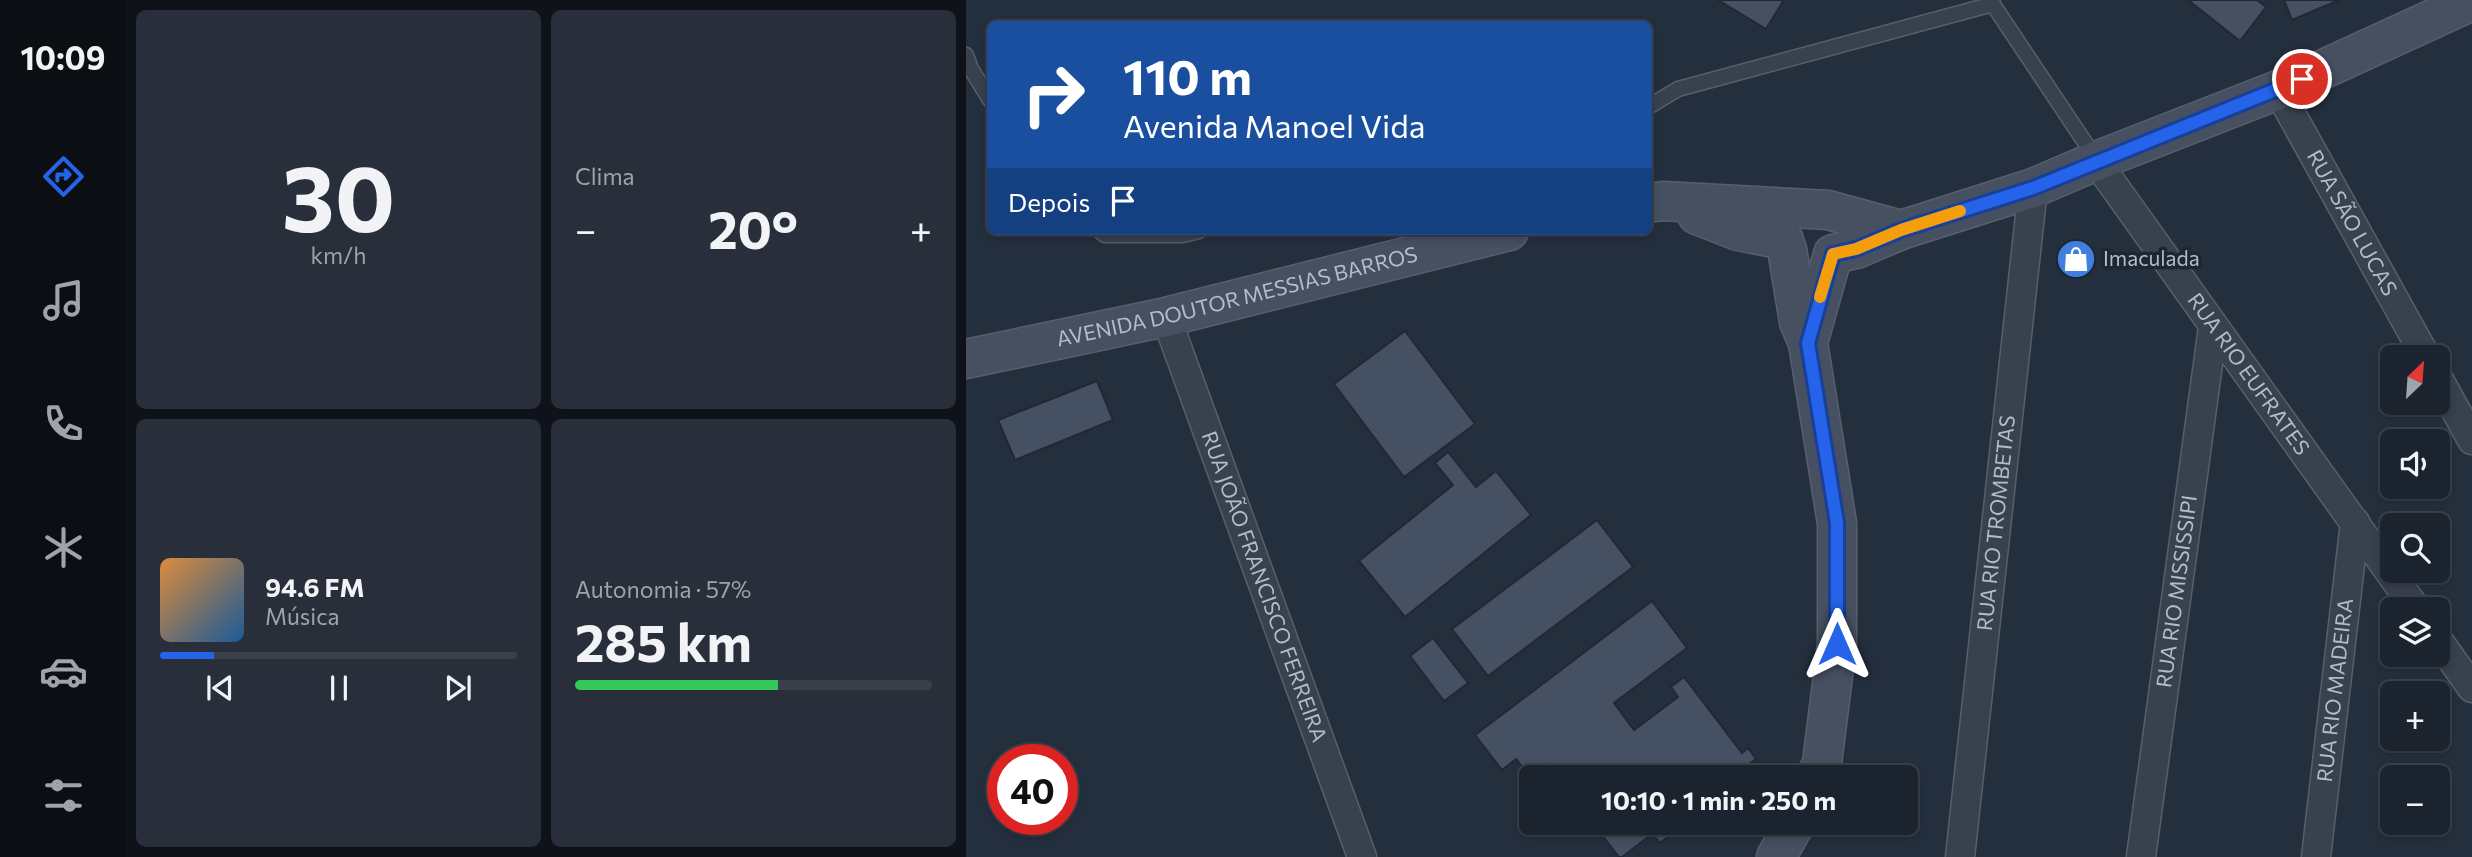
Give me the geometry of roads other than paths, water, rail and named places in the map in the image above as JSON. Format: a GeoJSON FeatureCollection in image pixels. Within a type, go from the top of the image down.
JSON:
{"type":"FeatureCollection","features":[{"type":"Feature","properties":{"kind":"street"},"geometry":{"type":"LineString","coordinates":[[1656,202],[1785,245],[1800,262],[1818,264],[1833,254],[1856,249],[1901,230],[2033,188],[2278,90],[2471,5]]}},
{"type":"Feature","properties":{"kind":"street","name":"RUA SÃO LUCAS"},"geometry":{"type":"LineString","coordinates":[[2278,90],[2419,345]]}},
{"type":"Feature","properties":{"kind":"street","name":"RUA RIO EUFRATES"},"geometry":{"type":"LineString","coordinates":[[2096,161],[2408,597]]}},
{"type":"Feature","properties":{"kind":"street","name":"RUA RIO TROMBETAS"},"geometry":{"type":"LineString","coordinates":[[1960,857],[2033,188]]}},
{"type":"Feature","properties":{"kind":"street"},"geometry":{"type":"LineString","coordinates":[[1656,202],[1828,210],[1901,230]]}},
{"type":"Feature","properties":{"kind":"street"},"geometry":{"type":"LineString","coordinates":[[1808,343],[1839,237],[1834,221],[1820,211],[1811,209],[1802,211],[1787,222],[1785,245],[1800,323],[1808,343],[1837,523],[1837,644],[1821,765]]}},
{"type":"Feature","properties":{"kind":"street","name":"AVENIDA DOUTOR MESSIAS BARROS"},"geometry":{"type":"LineString","coordinates":[[966,359],[1166,317],[1493,235]]}},
{"type":"Feature","properties":{"kind":"street","name":"RUA JOÃO FRANCISCO FERREIRA"},"geometry":{"type":"LineString","coordinates":[[1166,317],[1362,857]]}},
{"type":"Feature","properties":{"kind":"street","name":"RUA RIO MISSISSIPI"},"geometry":{"type":"LineString","coordinates":[[2141,857],[2213,327]]}},
{"type":"Feature","properties":{"kind":"street"},"geometry":{"type":"LineString","coordinates":[[2450,400],[2472,440]]}},
{"type":"Feature","properties":{"kind":"street","name":"RUA RIO MADEIRA"},"geometry":{"type":"LineString","coordinates":[[2316,857],[2355,522]]}},
{"type":"Feature","properties":{"kind":"street"},"geometry":{"type":"LineString","coordinates":[[2450,657],[2472,688]]}},
{"type":"Feature","properties":{"kind":"lane"},"geometry":{"type":"LineString","coordinates":[[1652,105],[1678,89],[1992,2]]}},
{"type":"Feature","properties":{"kind":"lane","name":"RUA RIO EUFRATES"},"geometry":{"type":"LineString","coordinates":[[1992,2],[2096,161]]}},
{"type":"Feature","properties":{"kind":"lane"},"geometry":{"type":"LineString","coordinates":[[966,55],[987,95]]}},
{"type":"Feature","properties":{"kind":"lane"},"geometry":{"type":"LineString","coordinates":[[1105,235],[1183,235]]}},
{"type":"Feature","properties":{"kind":"place","name":"Imaculada"},"geometry":{"type":"Point","coordinates":[2076,259]}}]}
